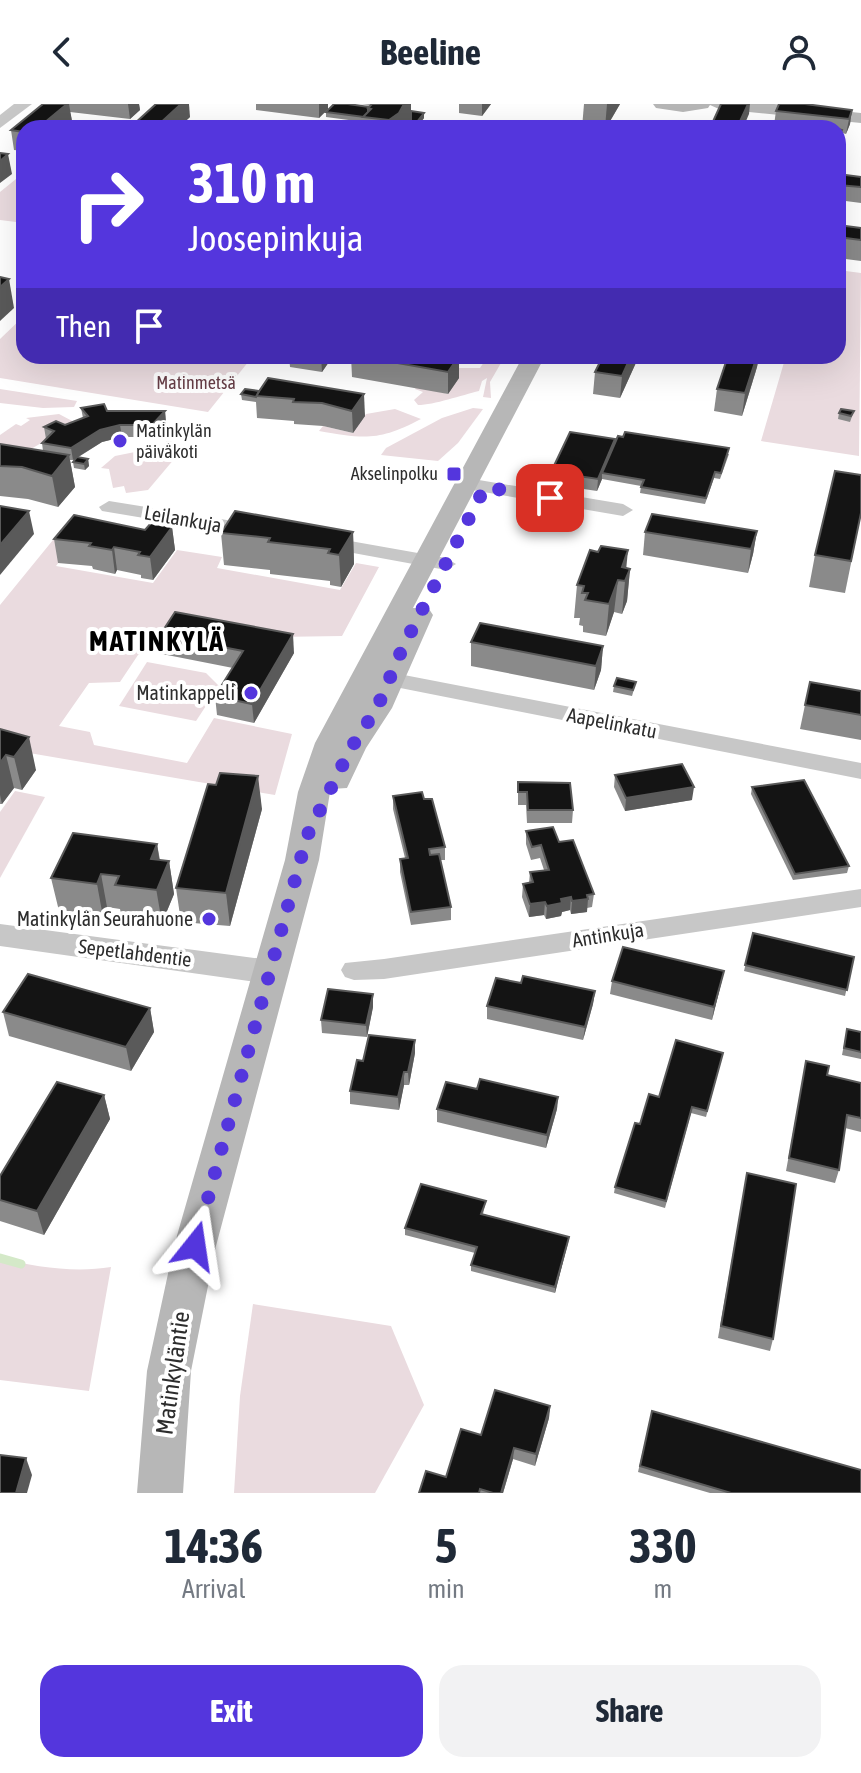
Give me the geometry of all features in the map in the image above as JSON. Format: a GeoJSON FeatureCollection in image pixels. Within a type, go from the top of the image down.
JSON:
{"type":"FeatureCollection","features":[{"type":"Feature","properties":{"kind":"main road"},"geometry":{"type":"LineString","coordinates":[[719,104],[759,105],[861,118]]}},
{"type":"Feature","properties":{"kind":"main road"},"geometry":{"type":"LineString","coordinates":[[666,114],[696,106]]}},
{"type":"Feature","properties":{"kind":"main road","name":"Matinkyläntie"},"geometry":{"type":"LineString","coordinates":[[476,486],[530,364]]}},
{"type":"Feature","properties":{"kind":"main road","name":"Matinkyläntie"},"geometry":{"type":"LineString","coordinates":[[160,1493],[169,1371],[178,1320],[195,1246],[307,836],[314,792],[330,743],[377,677],[476,486],[547,364]]}},
{"type":"Feature","properties":{"kind":"street"},"geometry":{"type":"LineString","coordinates":[[2,119],[24,104]]}},
{"type":"Feature","properties":{"kind":"street"},"geometry":{"type":"LineString","coordinates":[[476,486],[623,510]]}},
{"type":"Feature","properties":{"kind":"street","name":"Leilankuja"},"geometry":{"type":"LineString","coordinates":[[109,507],[278,535]]}},
{"type":"Feature","properties":{"kind":"street"},"geometry":{"type":"LineString","coordinates":[[308,540],[435,562]]}},
{"type":"Feature","properties":{"kind":"street","name":"Aapelinkatu"},"geometry":{"type":"LineString","coordinates":[[377,677],[861,771]]}},
{"type":"Feature","properties":{"kind":"street","name":"Antinkuja"},"geometry":{"type":"LineString","coordinates":[[354,970],[384,969],[861,898]]}},
{"type":"Feature","properties":{"kind":"street","name":"Sepetlahdentie"},"geometry":{"type":"LineString","coordinates":[[0,935],[270,972]]}},
{"type":"Feature","properties":{"kind":"green space"},"geometry":{"type":"Polygon","coordinates":[[[16,179],[16,222],[0,220],[0,192],[16,179]]]}},
{"type":"Feature","properties":{"kind":"green space"},"geometry":{"type":"Polygon","coordinates":[[[846,271],[861,273],[859,456],[761,441],[784,364],[846,364],[846,271]]]}},
{"type":"Feature","properties":{"kind":"green space","name":"Matinmetsä"},"geometry":{"type":"Polygon","coordinates":[[[16,324],[16,364],[247,364],[208,412],[0,378],[0,339],[16,324]]]}},
{"type":"Feature","properties":{"kind":"green space"},"geometry":{"type":"Polygon","coordinates":[[[483,364],[500,364],[490,382],[491,398],[483,397],[487,378],[482,381],[479,391],[425,405],[418,405],[414,400],[423,392],[415,389],[417,386],[448,394],[458,378],[456,368],[480,368],[483,364]]]}},
{"type":"Feature","properties":{"kind":"green space"},"geometry":{"type":"Polygon","coordinates":[[[0,389],[77,401],[74,407],[43,408],[0,403],[0,389]]]}},
{"type":"Feature","properties":{"kind":"green space"},"geometry":{"type":"Polygon","coordinates":[[[473,408],[483,409],[458,443],[438,461],[381,455],[386,448],[442,418],[473,408]]]}},
{"type":"Feature","properties":{"kind":"green space"},"geometry":{"type":"Polygon","coordinates":[[[395,409],[421,419],[382,435],[348,436],[319,431],[323,426],[353,433],[366,414],[395,409]]]}},
{"type":"Feature","properties":{"kind":"green space"},"geometry":{"type":"Polygon","coordinates":[[[59,414],[76,423],[24,453],[0,448],[0,435],[16,424],[21,426],[30,420],[26,418],[59,414]]]}},
{"type":"Feature","properties":{"kind":"green space"},"geometry":{"type":"Polygon","coordinates":[[[135,452],[175,458],[148,490],[126,493],[124,486],[113,488],[109,469],[101,468],[115,456],[135,452]]]}},
{"type":"Feature","properties":{"kind":"green space"},"geometry":{"type":"Polygon","coordinates":[[[66,524],[102,531],[77,539],[56,566],[153,583],[177,550],[222,557],[217,568],[340,590],[356,563],[379,567],[342,636],[276,637],[175,620],[154,648],[138,655],[120,682],[89,683],[59,726],[90,732],[94,745],[187,763],[214,718],[292,734],[275,795],[0,748],[0,605],[66,524]]]}},
{"type":"Feature","properties":{"kind":"green space"},"geometry":{"type":"Polygon","coordinates":[[[147,662],[206,673],[219,686],[196,721],[119,706],[147,662]]]}},
{"type":"Feature","properties":{"kind":"green space"},"geometry":{"type":"Polygon","coordinates":[[[15,791],[45,797],[0,878],[0,812],[15,791]]]}},
{"type":"Feature","properties":{"kind":"green space"},"geometry":{"type":"Polygon","coordinates":[[[0,1258],[55,1268],[111,1267],[89,1391],[0,1380],[0,1258]]]}},
{"type":"Feature","properties":{"kind":"green space"},"geometry":{"type":"Polygon","coordinates":[[[253,1304],[391,1326],[424,1405],[375,1493],[234,1493],[240,1396],[253,1304]]]}},
{"type":"Feature","properties":{"kind":"building"},"geometry":{"type":"Polygon","coordinates":[[[43,104],[67,104],[48,120],[23,120],[43,104]]]}},
{"type":"Feature","properties":{"kind":"building"},"geometry":{"type":"Polygon","coordinates":[[[156,104],[181,104],[164,120],[138,120],[156,104]]]}},
{"type":"Feature","properties":{"kind":"building"},"geometry":{"type":"Polygon","coordinates":[[[334,104],[369,107],[364,117],[326,112],[334,104]]]}},
{"type":"Feature","properties":{"kind":"building"},"geometry":{"type":"Polygon","coordinates":[[[372,104],[404,104],[399,113],[389,120],[363,117],[372,104]]]}},
{"type":"Feature","properties":{"kind":"building"},"geometry":{"type":"Polygon","coordinates":[[[721,104],[748,104],[741,120],[714,120],[721,104]]]}},
{"type":"Feature","properties":{"kind":"building"},"geometry":{"type":"Polygon","coordinates":[[[779,104],[852,110],[849,119],[776,111],[779,104]]]}},
{"type":"Feature","properties":{"kind":"building"},"geometry":{"type":"Polygon","coordinates":[[[411,111],[424,113],[418,120],[411,120],[411,111]]]}},
{"type":"Feature","properties":{"kind":"building"},"geometry":{"type":"Polygon","coordinates":[[[846,175],[861,177],[861,187],[846,186],[846,175]]]}},
{"type":"Feature","properties":{"kind":"building"},"geometry":{"type":"Polygon","coordinates":[[[846,226],[861,228],[861,240],[846,238],[846,226]]]}},
{"type":"Feature","properties":{"kind":"building"},"geometry":{"type":"Polygon","coordinates":[[[0,277],[9,279],[0,287],[0,277]]]}},
{"type":"Feature","properties":{"kind":"building"},"geometry":{"type":"Polygon","coordinates":[[[403,364],[454,364],[448,372],[403,364]]]}},
{"type":"Feature","properties":{"kind":"building"},"geometry":{"type":"Polygon","coordinates":[[[599,364],[627,364],[622,376],[595,372],[599,364]]]}},
{"type":"Feature","properties":{"kind":"building"},"geometry":{"type":"Polygon","coordinates":[[[725,364],[754,364],[745,393],[717,389],[725,364]]]}},
{"type":"Feature","properties":{"kind":"building"},"geometry":{"type":"Polygon","coordinates":[[[268,378],[364,394],[352,411],[322,403],[256,396],[268,378]]]}},
{"type":"Feature","properties":{"kind":"building"},"geometry":{"type":"Polygon","coordinates":[[[245,389],[259,391],[256,397],[241,394],[245,389]]]}},
{"type":"Feature","properties":{"kind":"building"},"geometry":{"type":"Polygon","coordinates":[[[104,404],[107,411],[165,411],[152,425],[120,425],[100,430],[71,448],[42,443],[54,431],[44,427],[56,421],[65,425],[88,416],[81,408],[104,404]]]}},
{"type":"Feature","properties":{"kind":"building"},"geometry":{"type":"Polygon","coordinates":[[[841,409],[854,411],[851,416],[839,413],[841,409]]]}},
{"type":"Feature","properties":{"kind":"building"},"geometry":{"type":"Polygon","coordinates":[[[570,432],[615,439],[598,479],[551,472],[570,432]]]}},
{"type":"Feature","properties":{"kind":"building"},"geometry":{"type":"Polygon","coordinates":[[[625,432],[729,448],[721,473],[715,472],[706,498],[641,487],[644,480],[602,473],[618,436],[623,437],[625,432]]]}},
{"type":"Feature","properties":{"kind":"building"},"geometry":{"type":"Polygon","coordinates":[[[167,442],[175,443],[169,450],[162,449],[167,442]]]}},
{"type":"Feature","properties":{"kind":"building"},"geometry":{"type":"Polygon","coordinates":[[[0,444],[69,455],[52,476],[22,467],[0,466],[0,444]]]}},
{"type":"Feature","properties":{"kind":"building"},"geometry":{"type":"Polygon","coordinates":[[[77,457],[88,459],[84,464],[73,462],[77,457]]]}},
{"type":"Feature","properties":{"kind":"building"},"geometry":{"type":"Polygon","coordinates":[[[835,471],[861,475],[861,513],[851,561],[815,555],[835,471]]]}},
{"type":"Feature","properties":{"kind":"building"},"geometry":{"type":"Polygon","coordinates":[[[0,506],[29,511],[0,545],[0,506]]]}},
{"type":"Feature","properties":{"kind":"building"},"geometry":{"type":"Polygon","coordinates":[[[235,511],[353,532],[339,555],[328,553],[330,549],[221,533],[235,511]]]}},
{"type":"Feature","properties":{"kind":"building"},"geometry":{"type":"Polygon","coordinates":[[[652,514],[757,531],[751,549],[645,532],[652,514]]]}},
{"type":"Feature","properties":{"kind":"building"},"geometry":{"type":"Polygon","coordinates":[[[74,515],[145,530],[151,523],[172,527],[150,557],[114,547],[112,550],[89,546],[91,543],[54,539],[74,515]]]}},
{"type":"Feature","properties":{"kind":"building"},"geometry":{"type":"Polygon","coordinates":[[[601,546],[628,550],[622,567],[630,569],[625,581],[618,580],[609,604],[585,600],[588,593],[582,593],[584,586],[577,585],[590,550],[598,552],[601,546]]]}},
{"type":"Feature","properties":{"kind":"building"},"geometry":{"type":"Polygon","coordinates":[[[175,612],[293,634],[252,704],[215,696],[243,651],[160,635],[175,612]]]}},
{"type":"Feature","properties":{"kind":"building"},"geometry":{"type":"Polygon","coordinates":[[[480,623],[603,646],[596,666],[471,642],[480,623]]]}},
{"type":"Feature","properties":{"kind":"building"},"geometry":{"type":"Polygon","coordinates":[[[617,678],[636,682],[633,690],[614,686],[617,678]]]}},
{"type":"Feature","properties":{"kind":"building"},"geometry":{"type":"Polygon","coordinates":[[[810,682],[861,691],[861,715],[805,705],[810,682]]]}},
{"type":"Feature","properties":{"kind":"building"},"geometry":{"type":"Polygon","coordinates":[[[0,729],[29,737],[14,757],[6,755],[0,763],[0,729]]]}},
{"type":"Feature","properties":{"kind":"building"},"geometry":{"type":"Polygon","coordinates":[[[682,764],[694,787],[626,798],[615,775],[682,764]]]}},
{"type":"Feature","properties":{"kind":"building"},"geometry":{"type":"Polygon","coordinates":[[[220,773],[258,776],[226,893],[176,888],[208,784],[216,785],[220,773]]]}},
{"type":"Feature","properties":{"kind":"building"},"geometry":{"type":"Polygon","coordinates":[[[804,780],[849,866],[795,874],[752,787],[804,780]]]}},
{"type":"Feature","properties":{"kind":"building"},"geometry":{"type":"Polygon","coordinates":[[[518,782],[570,783],[573,810],[528,810],[527,792],[518,792],[518,782]]]}},
{"type":"Feature","properties":{"kind":"building"},"geometry":{"type":"Polygon","coordinates":[[[422,792],[424,799],[432,799],[445,847],[429,849],[430,855],[439,854],[451,907],[411,912],[400,859],[408,858],[393,796],[422,792]]]}},
{"type":"Feature","properties":{"kind":"building"},"geometry":{"type":"Polygon","coordinates":[[[553,827],[559,842],[573,840],[594,894],[587,895],[588,899],[572,901],[571,897],[561,899],[562,903],[547,906],[545,902],[530,904],[523,884],[533,882],[530,872],[549,870],[541,845],[532,847],[526,831],[553,827]]]}},
{"type":"Feature","properties":{"kind":"building"},"geometry":{"type":"Polygon","coordinates":[[[73,833],[157,844],[151,859],[169,861],[157,890],[115,885],[119,876],[101,874],[97,884],[51,878],[73,833]]]}},
{"type":"Feature","properties":{"kind":"building"},"geometry":{"type":"Polygon","coordinates":[[[753,933],[854,957],[847,990],[745,965],[753,933]]]}},
{"type":"Feature","properties":{"kind":"building"},"geometry":{"type":"Polygon","coordinates":[[[623,947],[724,971],[714,1007],[612,981],[623,947]]]}},
{"type":"Feature","properties":{"kind":"building"},"geometry":{"type":"Polygon","coordinates":[[[28,974],[150,1008],[126,1047],[3,1012],[28,974]]]}},
{"type":"Feature","properties":{"kind":"building"},"geometry":{"type":"Polygon","coordinates":[[[523,976],[595,991],[585,1027],[487,1006],[496,978],[521,983],[523,976]]]}},
{"type":"Feature","properties":{"kind":"building"},"geometry":{"type":"Polygon","coordinates":[[[328,989],[373,994],[366,1025],[321,1020],[328,989]]]}},
{"type":"Feature","properties":{"kind":"building"},"geometry":{"type":"Polygon","coordinates":[[[847,1029],[861,1032],[861,1052],[844,1048],[847,1029]]]}},
{"type":"Feature","properties":{"kind":"building"},"geometry":{"type":"Polygon","coordinates":[[[369,1035],[415,1040],[408,1072],[404,1072],[398,1097],[350,1091],[357,1060],[363,1061],[369,1035]]]}},
{"type":"Feature","properties":{"kind":"building"},"geometry":{"type":"Polygon","coordinates":[[[676,1040],[723,1053],[707,1111],[692,1107],[666,1201],[615,1187],[635,1123],[640,1124],[649,1094],[659,1097],[676,1040]]]}},
{"type":"Feature","properties":{"kind":"building"},"geometry":{"type":"Polygon","coordinates":[[[806,1061],[829,1066],[827,1075],[861,1083],[861,1118],[847,1115],[839,1170],[789,1158],[806,1061]]]}},
{"type":"Feature","properties":{"kind":"building"},"geometry":{"type":"Polygon","coordinates":[[[480,1079],[558,1097],[547,1135],[437,1109],[446,1082],[477,1089],[480,1079]]]}},
{"type":"Feature","properties":{"kind":"building"},"geometry":{"type":"Polygon","coordinates":[[[57,1082],[104,1095],[37,1211],[0,1200],[0,1176],[57,1082]]]}},
{"type":"Feature","properties":{"kind":"building"},"geometry":{"type":"Polygon","coordinates":[[[747,1173],[796,1184],[773,1339],[721,1326],[747,1173]]]}},
{"type":"Feature","properties":{"kind":"building"},"geometry":{"type":"Polygon","coordinates":[[[421,1184],[486,1201],[481,1214],[569,1237],[555,1287],[471,1265],[477,1247],[405,1228],[421,1184]]]}},
{"type":"Feature","properties":{"kind":"building"},"geometry":{"type":"Polygon","coordinates":[[[495,1390],[550,1406],[536,1454],[514,1448],[501,1493],[480,1489],[479,1493],[419,1493],[426,1471],[446,1477],[461,1429],[481,1435],[495,1390]]]}},
{"type":"Feature","properties":{"kind":"building"},"geometry":{"type":"Polygon","coordinates":[[[652,1411],[861,1470],[861,1493],[731,1493],[640,1466],[652,1411]]]}},
{"type":"Feature","properties":{"kind":"building"},"geometry":{"type":"Polygon","coordinates":[[[0,1455],[26,1458],[16,1493],[0,1493],[0,1455]]]}},
{"type":"Feature","properties":{"kind":"waterway"},"geometry":{"type":"LineString","coordinates":[[0,1258],[21,1264]]}},
{"type":"Feature","properties":{"kind":"place","name":"Matinkylän päiväkoti"},"geometry":{"type":"Point","coordinates":[120,441]}},
{"type":"Feature","properties":{"kind":"place","name":"Akselinpolku"},"geometry":{"type":"Point","coordinates":[454,474]}},
{"type":"Feature","properties":{"kind":"place","name":"Matinkappeli"},"geometry":{"type":"Point","coordinates":[251,693]}},
{"type":"Feature","properties":{"kind":"place","name":"Matinkylän Seurahuone"},"geometry":{"type":"Point","coordinates":[209,919]}},
{"type":"Feature","properties":{"kind":"district","name":"MATINKYLÄ"},"geometry":{"type":"Point","coordinates":[157,641]}},
{"type":"Feature","properties":{"kind":"route"},"geometry":{"type":"LineString","coordinates":[[195,1246],[307,836],[351,748],[377,708],[403,647],[485,487],[550,498]]}}]}
